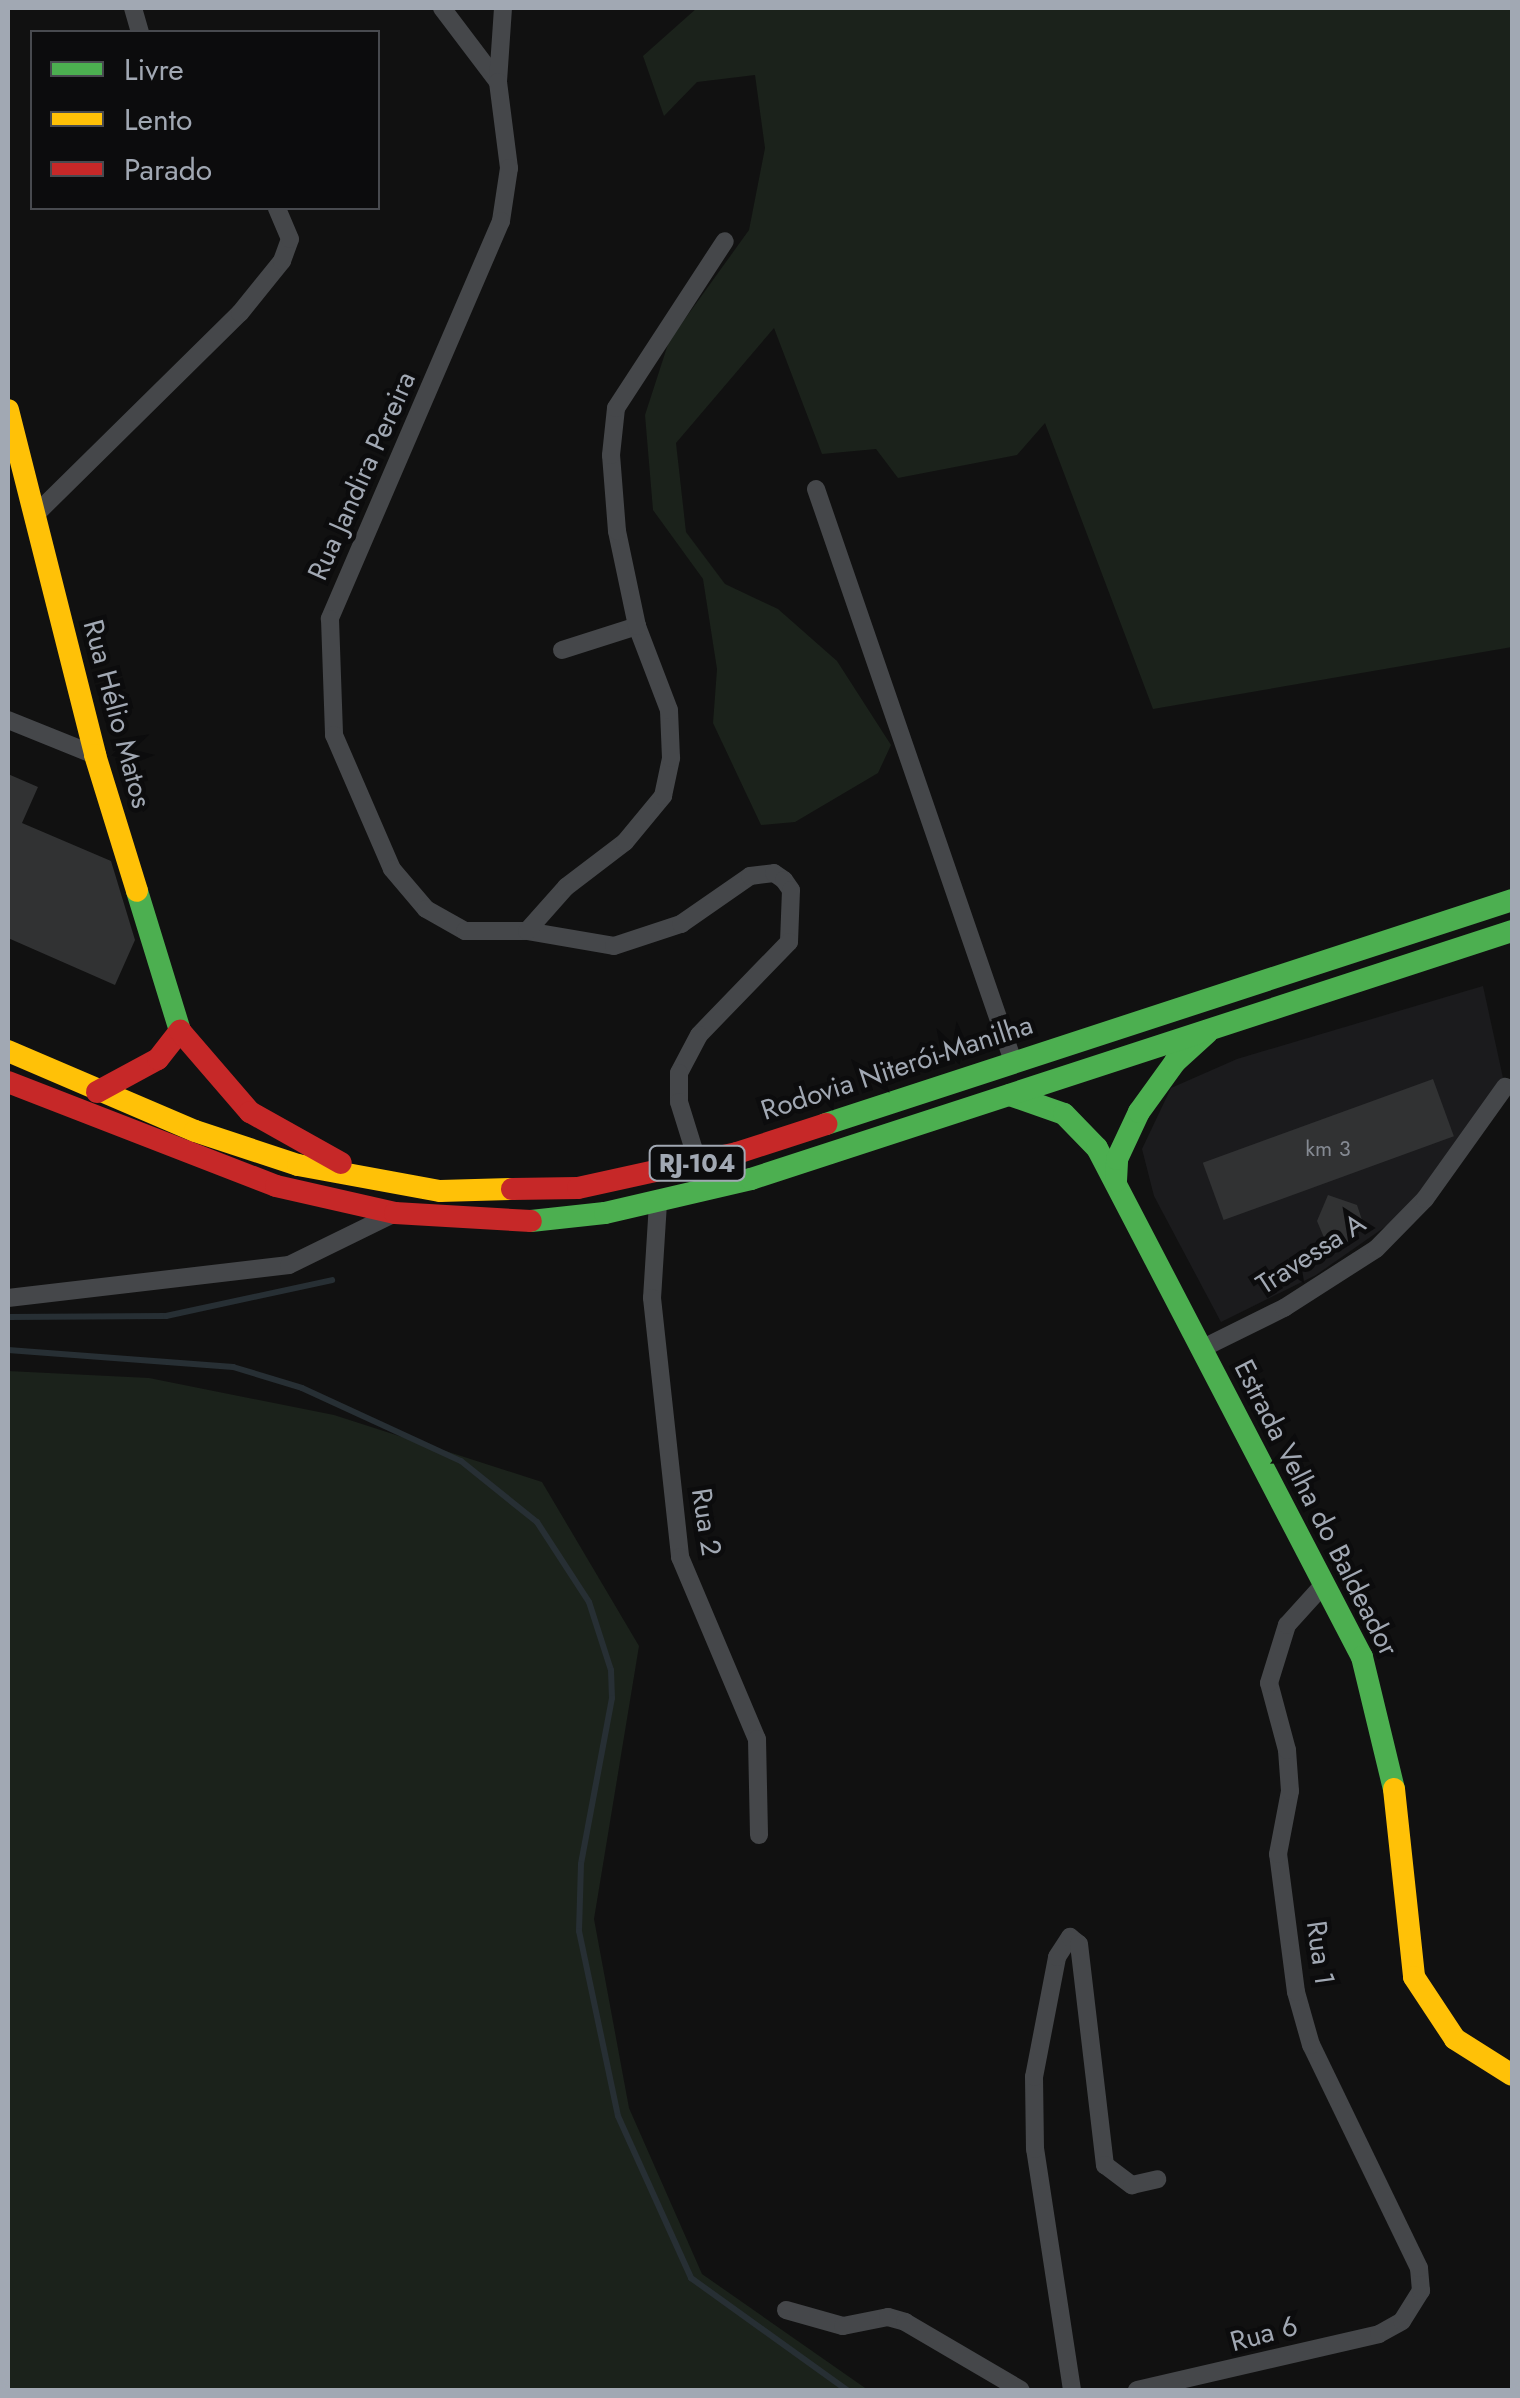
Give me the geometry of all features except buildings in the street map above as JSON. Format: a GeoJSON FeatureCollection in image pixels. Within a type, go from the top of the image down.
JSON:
{"type":"FeatureCollection","features":[{"type":"Feature","properties":{"kind":"main road","name":"Rua Hélio Matos"},"geometry":{"type":"LineString","coordinates":[[8,410],[95,755],[180,1031]]}},
{"type":"Feature","properties":{"kind":"main road","name":"Rodovia Niterói-Manilha"},"geometry":{"type":"LineString","coordinates":[[8,1051],[96,1092],[245,1149],[379,1182],[514,1193],[578,1188],[698,1162],[1512,900]]}},
{"type":"Feature","properties":{"kind":"main road","name":"RJ-104"},"geometry":{"type":"LineString","coordinates":[[8,1082],[276,1186],[395,1213],[537,1221],[658,1203],[1010,1094],[1512,930]]}},
{"type":"Feature","properties":{"kind":"main road"},"geometry":{"type":"LineString","coordinates":[[1116,1182],[1126,1136],[1156,1086],[1195,1040],[1223,1023]]}},
{"type":"Feature","properties":{"kind":"main road"},"geometry":{"type":"LineString","coordinates":[[96,1092],[158,1059],[180,1031],[250,1112],[379,1182]]}},
{"type":"Feature","properties":{"kind":"main road","name":"Estrada Velha do Baldeador"},"geometry":{"type":"LineString","coordinates":[[1010,1094],[1042,1102],[1072,1121],[1116,1182],[1324,1584],[1378,1702],[1392,1768],[1405,1934],[1414,1977],[1455,2039],[1512,2075]]}},
{"type":"Feature","properties":{"kind":"street"},"geometry":{"type":"LineString","coordinates":[[442,8],[498,82]]}},
{"type":"Feature","properties":{"kind":"street","name":"Rua Jandira Pereira"},"geometry":{"type":"LineString","coordinates":[[503,8],[498,82],[509,168],[500,221],[410,442],[330,619],[327,684],[334,735],[392,869],[426,909],[465,931],[527,931],[614,946],[681,924],[750,876],[774,872],[784,880],[791,890],[788,942],[700,1035],[679,1073],[679,1102],[698,1162]]}},
{"type":"Feature","properties":{"kind":"street"},"geometry":{"type":"LineString","coordinates":[[37,513],[240,313],[282,261],[290,239],[278,210]]}},
{"type":"Feature","properties":{"kind":"street"},"geometry":{"type":"LineString","coordinates":[[527,931],[566,887],[625,842],[662,796],[672,758],[669,710],[637,626],[617,531],[611,455],[616,408],[725,241]]}},
{"type":"Feature","properties":{"kind":"street"},"geometry":{"type":"LineString","coordinates":[[816,489],[1012,1062]]}},
{"type":"Feature","properties":{"kind":"street"},"geometry":{"type":"LineString","coordinates":[[562,650],[637,626]]}},
{"type":"Feature","properties":{"kind":"street"},"geometry":{"type":"LineString","coordinates":[[8,720],[95,755]]}},
{"type":"Feature","properties":{"kind":"street","name":"Travessa A"},"geometry":{"type":"LineString","coordinates":[[1200,1350],[1284,1308],[1376,1249],[1425,1200],[1505,1087]]}},
{"type":"Feature","properties":{"kind":"street","name":"Rua 2"},"geometry":{"type":"LineString","coordinates":[[658,1203],[652,1298],[680,1557],[757,1738],[759,1836]]}},
{"type":"Feature","properties":{"kind":"street"},"geometry":{"type":"LineString","coordinates":[[8,1298],[289,1264],[395,1213]]}},
{"type":"Feature","properties":{"kind":"street","name":"Rua 1"},"geometry":{"type":"LineString","coordinates":[[1324,1584],[1286,1625],[1268,1683],[1290,1790],[1278,1854],[1296,1992],[1311,2045],[1419,2268],[1421,2290],[1402,2321]]}},
{"type":"Feature","properties":{"kind":"street"},"geometry":{"type":"LineString","coordinates":[[1072,2390],[1036,2149],[1034,2077],[1058,1957],[1070,1937],[1078,1944],[1105,2165],[1132,2184],[1158,2179]]}},
{"type":"Feature","properties":{"kind":"street"},"geometry":{"type":"LineString","coordinates":[[786,2310],[843,2326],[888,2317],[905,2322],[1021,2390]]}},
{"type":"Feature","properties":{"kind":"street","name":"Rua 6"},"geometry":{"type":"LineString","coordinates":[[1137,2390],[1352,2342],[1402,2321]]}},
{"type":"Feature","properties":{"kind":"shaded area"},"geometry":{"type":"Polygon","coordinates":[[[697,8],[1512,8],[1512,647],[1153,709],[1045,423],[1017,455],[898,478],[876,449],[822,454],[774,328],[676,443],[686,532],[725,584],[778,609],[837,661],[891,745],[878,773],[795,822],[761,825],[713,723],[717,669],[703,579],[653,510],[645,415],[669,341],[749,230],[765,148],[755,75],[697,82],[664,116],[643,56],[697,8]]]}},
{"type":"Feature","properties":{"kind":"shaded area"},"geometry":{"type":"Polygon","coordinates":[[[1483,986],[1505,1087],[1425,1199],[1316,1275],[1221,1322],[1154,1196],[1142,1149],[1171,1088],[1237,1059],[1483,986]]]}},
{"type":"Feature","properties":{"kind":"shaded area"},"geometry":{"type":"Polygon","coordinates":[[[8,1371],[149,1378],[334,1415],[542,1482],[639,1646],[594,1919],[629,2108],[702,2274],[868,2390],[8,2390],[8,1371]]]}},
{"type":"Feature","properties":{"kind":"waterway"},"geometry":{"type":"LineString","coordinates":[[8,1317],[166,1316],[332,1280]]}},
{"type":"Feature","properties":{"kind":"waterway"},"geometry":{"type":"LineString","coordinates":[[8,1350],[233,1367],[302,1388],[461,1461],[537,1522],[589,1602],[611,1670],[612,1698],[581,1864],[579,1931],[618,2116],[691,2278],[847,2390]]}},
{"type":"Feature","properties":{"kind":"traffic: fast"},"geometry":{"type":"LineString","coordinates":[[137,891],[180,1031]]}},
{"type":"Feature","properties":{"kind":"traffic: fast"},"geometry":{"type":"LineString","coordinates":[[826,1124],[1512,900]]}},
{"type":"Feature","properties":{"kind":"traffic: fast"},"geometry":{"type":"LineString","coordinates":[[531,1221],[605,1213],[751,1179],[1512,931]]}},
{"type":"Feature","properties":{"kind":"traffic: fast"},"geometry":{"type":"LineString","coordinates":[[1116,1181],[1117,1159],[1139,1112],[1175,1062],[1207,1033]]}},
{"type":"Feature","properties":{"kind":"traffic: fast"},"geometry":{"type":"LineString","coordinates":[[1010,1095],[1064,1114],[1097,1148],[1362,1657],[1394,1789]]}},
{"type":"Feature","properties":{"kind":"traffic: slow"},"geometry":{"type":"LineString","coordinates":[[8,410],[95,755],[137,891]]}},
{"type":"Feature","properties":{"kind":"traffic: slow"},"geometry":{"type":"LineString","coordinates":[[8,1051],[195,1131],[298,1165],[440,1191],[512,1189]]}},
{"type":"Feature","properties":{"kind":"traffic: slow"},"geometry":{"type":"LineString","coordinates":[[1394,1789],[1414,1977],[1455,2039],[1512,2075]]}},
{"type":"Feature","properties":{"kind":"traffic: jam"},"geometry":{"type":"LineString","coordinates":[[97,1092],[158,1059],[180,1031],[250,1112],[341,1163]]}},
{"type":"Feature","properties":{"kind":"traffic: jam"},"geometry":{"type":"LineString","coordinates":[[8,1082],[276,1186],[395,1213],[531,1221]]}},
{"type":"Feature","properties":{"kind":"traffic: jam"},"geometry":{"type":"LineString","coordinates":[[512,1189],[578,1188],[737,1153],[826,1124]]}}]}
